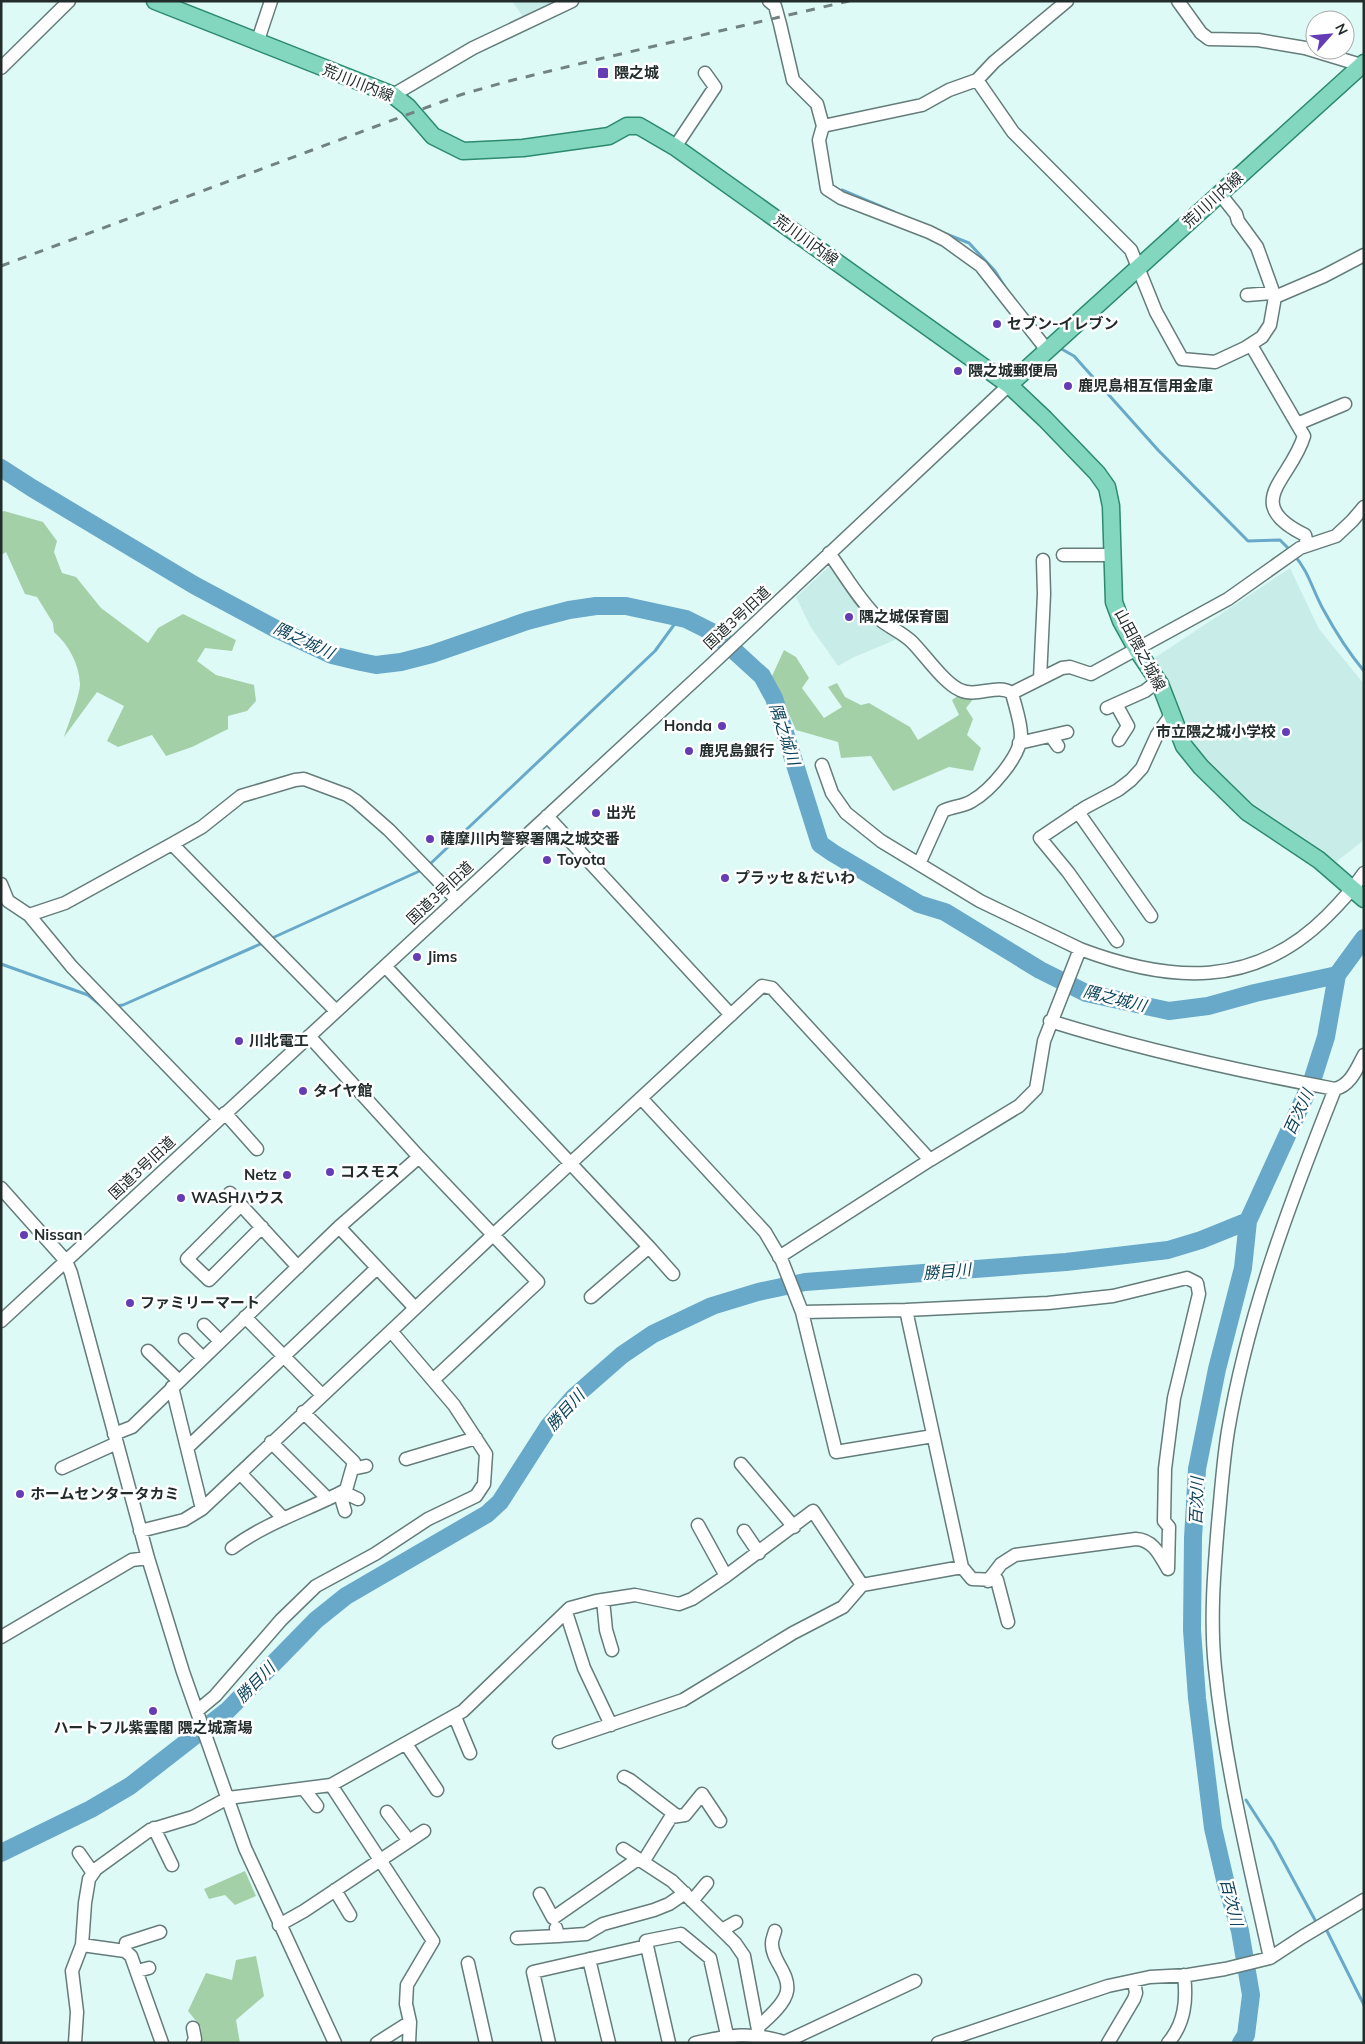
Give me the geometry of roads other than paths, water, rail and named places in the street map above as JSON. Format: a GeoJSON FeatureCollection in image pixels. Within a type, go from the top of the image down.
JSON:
{"type":"FeatureCollection","features":[{"type":"Feature","properties":{"kind":"main road","name":"荒川川内線"},"geometry":{"type":"LineString","coordinates":[[155,1],[257,43],[393,95],[408,107],[433,136],[463,151],[523,148],[609,136],[627,126],[639,126],[675,147],[1009,385],[1363,65]]}},
{"type":"Feature","properties":{"kind":"main road","name":"山田隈之城線"},"geometry":{"type":"LineString","coordinates":[[1009,385],[1065,439],[1097,473],[1107,487],[1111,506],[1114,555],[1114,602],[1121,621],[1137,650],[1158,681],[1184,746],[1247,812],[1319,860],[1358,894]]}},
{"type":"Feature","properties":{"kind":"street"},"geometry":{"type":"LineString","coordinates":[[1,68],[69,1]]}},
{"type":"Feature","properties":{"kind":"street"},"geometry":{"type":"LineString","coordinates":[[257,43],[271,1]]}},
{"type":"Feature","properties":{"kind":"street"},"geometry":{"type":"LineString","coordinates":[[393,95],[473,48],[572,1]]}},
{"type":"Feature","properties":{"kind":"street"},"geometry":{"type":"LineString","coordinates":[[770,1],[774,6],[780,24],[793,80],[816,104],[823,126],[819,140],[827,189],[841,198],[945,240],[981,266],[1051,346]]}},
{"type":"Feature","properties":{"kind":"street"},"geometry":{"type":"LineString","coordinates":[[823,126],[922,105],[949,90],[977,80],[994,62],[1066,1]]}},
{"type":"Feature","properties":{"kind":"street"},"geometry":{"type":"LineString","coordinates":[[1178,1],[1201,33],[1209,39],[1258,40],[1305,48],[1363,65]]}},
{"type":"Feature","properties":{"kind":"street"},"geometry":{"type":"LineString","coordinates":[[675,147],[715,87],[705,73]]}},
{"type":"Feature","properties":{"kind":"street"},"geometry":{"type":"LineString","coordinates":[[977,80],[1013,132],[1131,250],[1156,312],[1182,358],[1216,362],[1251,345],[1262,337],[1270,325],[1274,295],[1257,247],[1238,221],[1236,214],[1220,194]]}},
{"type":"Feature","properties":{"kind":"street"},"geometry":{"type":"LineString","coordinates":[[1247,295],[1274,295],[1324,276],[1364,255]]}},
{"type":"Feature","properties":{"kind":"street"},"geometry":{"type":"LineString","coordinates":[[1251,345],[1304,436],[1300,450],[1276,486],[1272,500],[1277,517],[1288,527],[1305,535],[1299,549]]}},
{"type":"Feature","properties":{"kind":"street","name":"国道3号旧道"},"geometry":{"type":"LineString","coordinates":[[1,1321],[457,900],[1009,385]]}},
{"type":"Feature","properties":{"kind":"street"},"geometry":{"type":"LineString","coordinates":[[1297,424],[1345,404]]}},
{"type":"Feature","properties":{"kind":"street"},"geometry":{"type":"LineString","coordinates":[[1012,693],[1062,668],[1070,667],[1091,674],[1137,650],[1228,599],[1299,549],[1336,536],[1364,507]]}},
{"type":"Feature","properties":{"kind":"street"},"geometry":{"type":"LineString","coordinates":[[829,553],[877,617],[910,640],[946,679],[959,690],[971,693],[998,689],[1007,690],[1012,693],[1021,735],[1016,754],[984,792],[971,802],[951,806],[943,811],[919,864]]}},
{"type":"Feature","properties":{"kind":"street"},"geometry":{"type":"LineString","coordinates":[[1063,555],[1114,555]]}},
{"type":"Feature","properties":{"kind":"street"},"geometry":{"type":"LineString","coordinates":[[1040,679],[1044,594],[1043,560]]}},
{"type":"Feature","properties":{"kind":"street"},"geometry":{"type":"LineString","coordinates":[[1119,740],[1128,726],[1112,706],[1145,691],[1158,681]]}},
{"type":"Feature","properties":{"kind":"street"},"geometry":{"type":"LineString","coordinates":[[1117,941],[1068,872],[1040,838],[1078,812],[1118,790],[1131,780],[1142,768],[1157,735],[1171,715]]}},
{"type":"Feature","properties":{"kind":"street"},"geometry":{"type":"LineString","coordinates":[[1019,743],[1055,741],[1067,732]]}},
{"type":"Feature","properties":{"kind":"street"},"geometry":{"type":"LineString","coordinates":[[822,765],[832,793],[846,814],[881,841],[980,901],[1080,951],[1156,971],[1190,974],[1216,973],[1239,968],[1270,957],[1298,942],[1358,894],[1364,873]]}},
{"type":"Feature","properties":{"kind":"street"},"geometry":{"type":"LineString","coordinates":[[29,915],[65,903],[172,844],[202,827],[241,796],[304,779],[356,801],[389,830],[457,900]]}},
{"type":"Feature","properties":{"kind":"street"},"geometry":{"type":"LineString","coordinates":[[1078,812],[1151,916]]}},
{"type":"Feature","properties":{"kind":"street"},"geometry":{"type":"LineString","coordinates":[[547,816],[731,1015]]}},
{"type":"Feature","properties":{"kind":"street"},"geometry":{"type":"LineString","coordinates":[[172,844],[336,1011]]}},
{"type":"Feature","properties":{"kind":"street"},"geometry":{"type":"LineString","coordinates":[[1,884],[8,901],[29,915],[72,966],[257,1150]]}},
{"type":"Feature","properties":{"kind":"street"},"geometry":{"type":"LineString","coordinates":[[780,1259],[930,1160],[1029,1098],[1036,1088],[1044,1041],[1050,1021],[1080,951]]}},
{"type":"Feature","properties":{"kind":"street"},"geometry":{"type":"LineString","coordinates":[[385,966],[673,1274]]}},
{"type":"Feature","properties":{"kind":"street"},"geometry":{"type":"LineString","coordinates":[[140,1531],[184,1520],[202,1509],[303,1412],[762,986],[772,988],[930,1160]]}},
{"type":"Feature","properties":{"kind":"street"},"geometry":{"type":"LineString","coordinates":[[1050,1021],[1094,1035],[1275,1077],[1333,1088],[1341,1088],[1348,1082],[1364,1055]]}},
{"type":"Feature","properties":{"kind":"street"},"geometry":{"type":"LineString","coordinates":[[309,1036],[419,1157],[538,1282],[432,1380]]}},
{"type":"Feature","properties":{"kind":"street"},"geometry":{"type":"LineString","coordinates":[[1270,1958],[1229,1768],[1214,1666],[1212,1584],[1222,1478],[1228,1431],[1237,1386],[1256,1311],[1286,1213],[1333,1088]]}},
{"type":"Feature","properties":{"kind":"street"},"geometry":{"type":"LineString","coordinates":[[641,1098],[765,1232],[780,1259],[801,1309],[836,1452],[933,1436]]}},
{"type":"Feature","properties":{"kind":"street"},"geometry":{"type":"LineString","coordinates":[[62,1468],[132,1427],[339,1227],[419,1157]]}},
{"type":"Feature","properties":{"kind":"street"},"geometry":{"type":"LineString","coordinates":[[1,1188],[66,1261],[72,1273],[140,1531],[198,1714],[245,1848],[335,2043]]}},
{"type":"Feature","properties":{"kind":"street"},"geometry":{"type":"LineString","coordinates":[[230,1193],[298,1267]]}},
{"type":"Feature","properties":{"kind":"street"},"geometry":{"type":"LineString","coordinates":[[241,1205],[187,1259],[208,1280],[262,1227]]}},
{"type":"Feature","properties":{"kind":"street"},"geometry":{"type":"LineString","coordinates":[[339,1227],[415,1308]]}},
{"type":"Feature","properties":{"kind":"street"},"geometry":{"type":"LineString","coordinates":[[590,1297],[649,1247]]}},
{"type":"Feature","properties":{"kind":"street"},"geometry":{"type":"LineString","coordinates":[[188,1447],[377,1268]]}},
{"type":"Feature","properties":{"kind":"street"},"geometry":{"type":"LineString","coordinates":[[801,1309],[906,1310],[1048,1303],[1113,1296],[1187,1278],[1197,1283],[1199,1294],[1174,1398],[1165,1469],[1164,1521],[1169,1527],[1168,1569],[1152,1544],[1136,1539],[1015,1555],[1001,1564],[988,1581]]}},
{"type":"Feature","properties":{"kind":"street"},"geometry":{"type":"LineString","coordinates":[[906,1310],[962,1567],[972,1579],[997,1580],[1008,1622]]}},
{"type":"Feature","properties":{"kind":"street"},"geometry":{"type":"LineString","coordinates":[[245,1317],[322,1395]]}},
{"type":"Feature","properties":{"kind":"street"},"geometry":{"type":"LineString","coordinates":[[204,1324],[220,1341]]}},
{"type":"Feature","properties":{"kind":"street"},"geometry":{"type":"LineString","coordinates":[[198,1714],[281,1620],[316,1586],[375,1554],[428,1520],[476,1496],[484,1484],[486,1454],[454,1405],[391,1330]]}},
{"type":"Feature","properties":{"kind":"street"},"geometry":{"type":"LineString","coordinates":[[185,1340],[203,1358]]}},
{"type":"Feature","properties":{"kind":"street"},"geometry":{"type":"LineString","coordinates":[[148,1351],[175,1384],[202,1509]]}},
{"type":"Feature","properties":{"kind":"street"},"geometry":{"type":"LineString","coordinates":[[232,1548],[283,1518],[346,1490],[354,1462],[303,1412]]}},
{"type":"Feature","properties":{"kind":"street"},"geometry":{"type":"LineString","coordinates":[[406,1459],[476,1438]]}},
{"type":"Feature","properties":{"kind":"street"},"geometry":{"type":"LineString","coordinates":[[271,1442],[337,1495],[345,1511]]}},
{"type":"Feature","properties":{"kind":"street"},"geometry":{"type":"LineString","coordinates":[[740,1464],[794,1527]]}},
{"type":"Feature","properties":{"kind":"street"},"geometry":{"type":"LineString","coordinates":[[352,1469],[366,1466]]}},
{"type":"Feature","properties":{"kind":"street"},"geometry":{"type":"LineString","coordinates":[[240,1473],[283,1518]]}},
{"type":"Feature","properties":{"kind":"street"},"geometry":{"type":"LineString","coordinates":[[337,1495],[358,1499]]}},
{"type":"Feature","properties":{"kind":"street"},"geometry":{"type":"LineString","coordinates":[[75,2043],[77,2012],[72,1971],[82,1945],[89,1879],[111,1858],[150,1830],[193,1817],[228,1798],[331,1785],[455,1717],[570,1608],[603,1600],[635,1596],[679,1604],[726,1576],[813,1512],[862,1585]]}},
{"type":"Feature","properties":{"kind":"street"},"geometry":{"type":"LineString","coordinates":[[698,1525],[726,1576]]}},
{"type":"Feature","properties":{"kind":"street"},"geometry":{"type":"LineString","coordinates":[[744,1531],[759,1553]]}},
{"type":"Feature","properties":{"kind":"street"},"geometry":{"type":"LineString","coordinates":[[1,1637],[132,1560],[148,1558]]}},
{"type":"Feature","properties":{"kind":"street"},"geometry":{"type":"LineString","coordinates":[[559,1742],[683,1700],[793,1633],[843,1608],[862,1585],[962,1567]]}},
{"type":"Feature","properties":{"kind":"street"},"geometry":{"type":"LineString","coordinates":[[603,1600],[606,1630],[612,1650]]}},
{"type":"Feature","properties":{"kind":"street"},"geometry":{"type":"LineString","coordinates":[[566,1612],[584,1668],[611,1725]]}},
{"type":"Feature","properties":{"kind":"street"},"geometry":{"type":"LineString","coordinates":[[455,1717],[470,1753]]}},
{"type":"Feature","properties":{"kind":"street"},"geometry":{"type":"LineString","coordinates":[[406,1744],[437,1790]]}},
{"type":"Feature","properties":{"kind":"street"},"geometry":{"type":"LineString","coordinates":[[624,1777],[662,1798],[677,1816]]}},
{"type":"Feature","properties":{"kind":"street"},"geometry":{"type":"LineString","coordinates":[[331,1785],[433,1941],[407,1985],[406,2004],[410,2022],[409,2043]]}},
{"type":"Feature","properties":{"kind":"street"},"geometry":{"type":"LineString","coordinates":[[304,1789],[317,1806]]}},
{"type":"Feature","properties":{"kind":"street"},"geometry":{"type":"LineString","coordinates":[[553,1918],[640,1860],[671,1818],[685,1815],[702,1794],[720,1821]]}},
{"type":"Feature","properties":{"kind":"street"},"geometry":{"type":"LineString","coordinates":[[387,1812],[409,1841]]}},
{"type":"Feature","properties":{"kind":"street"},"geometry":{"type":"LineString","coordinates":[[154,1828],[172,1865]]}},
{"type":"Feature","properties":{"kind":"street"},"geometry":{"type":"LineString","coordinates":[[280,1925],[424,1831]]}},
{"type":"Feature","properties":{"kind":"street"},"geometry":{"type":"LineString","coordinates":[[622,1849],[672,1881],[735,1943],[744,1956],[759,2031]]}},
{"type":"Feature","properties":{"kind":"street"},"geometry":{"type":"LineString","coordinates":[[79,1853],[94,1873]]}},
{"type":"Feature","properties":{"kind":"street"},"geometry":{"type":"LineString","coordinates":[[517,1938],[586,1934],[603,1924],[654,1910],[688,1897],[707,1883]]}},
{"type":"Feature","properties":{"kind":"street"},"geometry":{"type":"LineString","coordinates":[[335,1890],[350,1915]]}},
{"type":"Feature","properties":{"kind":"street"},"geometry":{"type":"LineString","coordinates":[[540,1894],[553,1918],[558,1936]]}},
{"type":"Feature","properties":{"kind":"street"},"geometry":{"type":"LineString","coordinates":[[938,2043],[1108,1986],[1150,1977],[1225,1970],[1270,1958],[1302,1936],[1364,1900]]}},
{"type":"Feature","properties":{"kind":"street"},"geometry":{"type":"LineString","coordinates":[[722,1930],[736,1922]]}},
{"type":"Feature","properties":{"kind":"street"},"geometry":{"type":"LineString","coordinates":[[759,2031],[777,2010],[787,1992],[785,1974],[774,1953],[772,1943],[775,1931]]}},
{"type":"Feature","properties":{"kind":"street"},"geometry":{"type":"LineString","coordinates":[[125,1951],[126,1943],[160,1932]]}},
{"type":"Feature","properties":{"kind":"street"},"geometry":{"type":"LineString","coordinates":[[669,2043],[646,1941],[681,1934],[710,1958],[727,2035]]}},
{"type":"Feature","properties":{"kind":"street"},"geometry":{"type":"LineString","coordinates":[[82,1945],[125,1951],[143,1969],[162,2043]]}},
{"type":"Feature","properties":{"kind":"street"},"geometry":{"type":"LineString","coordinates":[[549,2043],[533,1972],[648,1946]]}},
{"type":"Feature","properties":{"kind":"street"},"geometry":{"type":"LineString","coordinates":[[589,1959],[609,2043]]}},
{"type":"Feature","properties":{"kind":"street"},"geometry":{"type":"LineString","coordinates":[[468,1963],[486,2043]]}},
{"type":"Feature","properties":{"kind":"street"},"geometry":{"type":"LineString","coordinates":[[1168,2043],[1175,2034],[1185,2007],[1184,1975]]}},
{"type":"Feature","properties":{"kind":"street"},"geometry":{"type":"LineString","coordinates":[[695,2043],[727,2035],[759,2031],[786,2042],[915,1981]]}},
{"type":"Feature","properties":{"kind":"street"},"geometry":{"type":"LineString","coordinates":[[1108,2043],[1134,1999],[1136,1993],[1134,1981]]}},
{"type":"Feature","properties":{"kind":"street"},"geometry":{"type":"LineString","coordinates":[[378,2043],[410,2022]]}},
{"type":"Feature","properties":{"kind":"street"},"geometry":{"type":"LineString","coordinates":[[193,2028],[195,2039],[193,2043]]}},
{"type":"Feature","properties":{"kind":"waterway"},"geometry":{"type":"LineString","coordinates":[[842,190],[894,212]]}},
{"type":"Feature","properties":{"kind":"waterway"},"geometry":{"type":"LineString","coordinates":[[946,234],[969,243],[995,271],[1005,287]]}},
{"type":"Feature","properties":{"kind":"waterway"},"geometry":{"type":"LineString","coordinates":[[1058,347],[1074,356],[1158,450],[1248,541],[1280,540],[1290,550]]}},
{"type":"Feature","properties":{"kind":"waterway","name":"隅之城川"},"geometry":{"type":"LineString","coordinates":[[1,468],[194,585],[276,629],[332,655],[361,662],[376,665],[401,662],[432,654],[527,621],[569,610],[596,606],[626,606],[686,619],[716,634],[762,676],[774,698],[820,844],[919,904],[945,912],[1040,970],[1086,993],[1169,1011],[1208,1006],[1255,993],[1337,975],[1364,938]]}},
{"type":"Feature","properties":{"kind":"waterway"},"geometry":{"type":"LineString","coordinates":[[1294,555],[1303,567],[1319,602],[1337,633],[1364,671]]}},
{"type":"Feature","properties":{"kind":"waterway"},"geometry":{"type":"LineString","coordinates":[[429,865],[655,651],[679,618]]}},
{"type":"Feature","properties":{"kind":"waterway"},"geometry":{"type":"LineString","coordinates":[[270,939],[424,869]]}},
{"type":"Feature","properties":{"kind":"waterway"},"geometry":{"type":"LineString","coordinates":[[115,1006],[123,1005],[265,942]]}},
{"type":"Feature","properties":{"kind":"waterway"},"geometry":{"type":"LineString","coordinates":[[1,964],[88,995],[103,1007]]}},
{"type":"Feature","properties":{"kind":"waterway","name":"百次川"},"geometry":{"type":"LineString","coordinates":[[1241,2043],[1246,2035],[1251,1995],[1240,1931],[1225,1880],[1213,1828],[1197,1698],[1192,1630],[1193,1538],[1197,1469],[1217,1369],[1243,1268],[1248,1221],[1312,1081],[1326,1037],[1337,975]]}},
{"type":"Feature","properties":{"kind":"waterway","name":"勝目川"},"geometry":{"type":"LineString","coordinates":[[1,1853],[91,1809],[130,1786],[228,1710],[316,1620],[346,1596],[487,1514],[500,1502],[548,1427],[574,1397],[622,1355],[653,1334],[712,1306],[758,1292],[805,1282],[1066,1262],[1168,1250],[1201,1240],[1248,1221]]}},
{"type":"Feature","properties":{"kind":"waterway"},"geometry":{"type":"LineString","coordinates":[[1246,1800],[1273,1842],[1315,1920]]}},
{"type":"Feature","properties":{"kind":"waterway"},"geometry":{"type":"LineString","coordinates":[[1327,1931],[1364,2005]]}},
{"type":"Feature","properties":{"kind":"railway"},"geometry":{"type":"LineString","coordinates":[[1,266],[460,95],[599,59],[849,1]]}},
{"type":"Feature","properties":{"kind":"place","name":"隈之城"},"geometry":{"type":"Point","coordinates":[603,73]}},
{"type":"Feature","properties":{"kind":"place","name":"セブン-イレブン"},"geometry":{"type":"Point","coordinates":[997,324]}},
{"type":"Feature","properties":{"kind":"place","name":"隈之城郵便局"},"geometry":{"type":"Point","coordinates":[958,371]}},
{"type":"Feature","properties":{"kind":"place","name":"鹿児島相互信用金庫"},"geometry":{"type":"Point","coordinates":[1068,386]}},
{"type":"Feature","properties":{"kind":"place","name":"隅之城保育園"},"geometry":{"type":"Point","coordinates":[849,617]}},
{"type":"Feature","properties":{"kind":"place","name":"Honda"},"geometry":{"type":"Point","coordinates":[722,726]}},
{"type":"Feature","properties":{"kind":"place","name":"市立隈之城小学校"},"geometry":{"type":"Point","coordinates":[1286,732]}},
{"type":"Feature","properties":{"kind":"place","name":"鹿児島銀行"},"geometry":{"type":"Point","coordinates":[689,751]}},
{"type":"Feature","properties":{"kind":"place","name":"出光"},"geometry":{"type":"Point","coordinates":[596,813]}},
{"type":"Feature","properties":{"kind":"place","name":"薩摩川内警察署隅之城交番"},"geometry":{"type":"Point","coordinates":[430,839]}},
{"type":"Feature","properties":{"kind":"place","name":"Toyota"},"geometry":{"type":"Point","coordinates":[547,860]}},
{"type":"Feature","properties":{"kind":"place","name":"プラッセ＆だいわ"},"geometry":{"type":"Point","coordinates":[725,878]}},
{"type":"Feature","properties":{"kind":"place","name":"Jims"},"geometry":{"type":"Point","coordinates":[417,957]}},
{"type":"Feature","properties":{"kind":"place","name":"川北電工"},"geometry":{"type":"Point","coordinates":[239,1041]}},
{"type":"Feature","properties":{"kind":"place","name":"タイヤ館"},"geometry":{"type":"Point","coordinates":[303,1091]}},
{"type":"Feature","properties":{"kind":"place","name":"コスモス"},"geometry":{"type":"Point","coordinates":[330,1172]}},
{"type":"Feature","properties":{"kind":"place","name":"Netz"},"geometry":{"type":"Point","coordinates":[287,1175]}},
{"type":"Feature","properties":{"kind":"place","name":"WASHハウス"},"geometry":{"type":"Point","coordinates":[181,1198]}},
{"type":"Feature","properties":{"kind":"place","name":"Nissan"},"geometry":{"type":"Point","coordinates":[24,1235]}},
{"type":"Feature","properties":{"kind":"place","name":"ファミリーマート"},"geometry":{"type":"Point","coordinates":[130,1303]}},
{"type":"Feature","properties":{"kind":"place","name":"ホームセンタータカミ"},"geometry":{"type":"Point","coordinates":[20,1494]}},
{"type":"Feature","properties":{"kind":"place","name":"ハートフル紫雲閣 隈之城斎場"},"geometry":{"type":"Point","coordinates":[153,1711]}}]}
